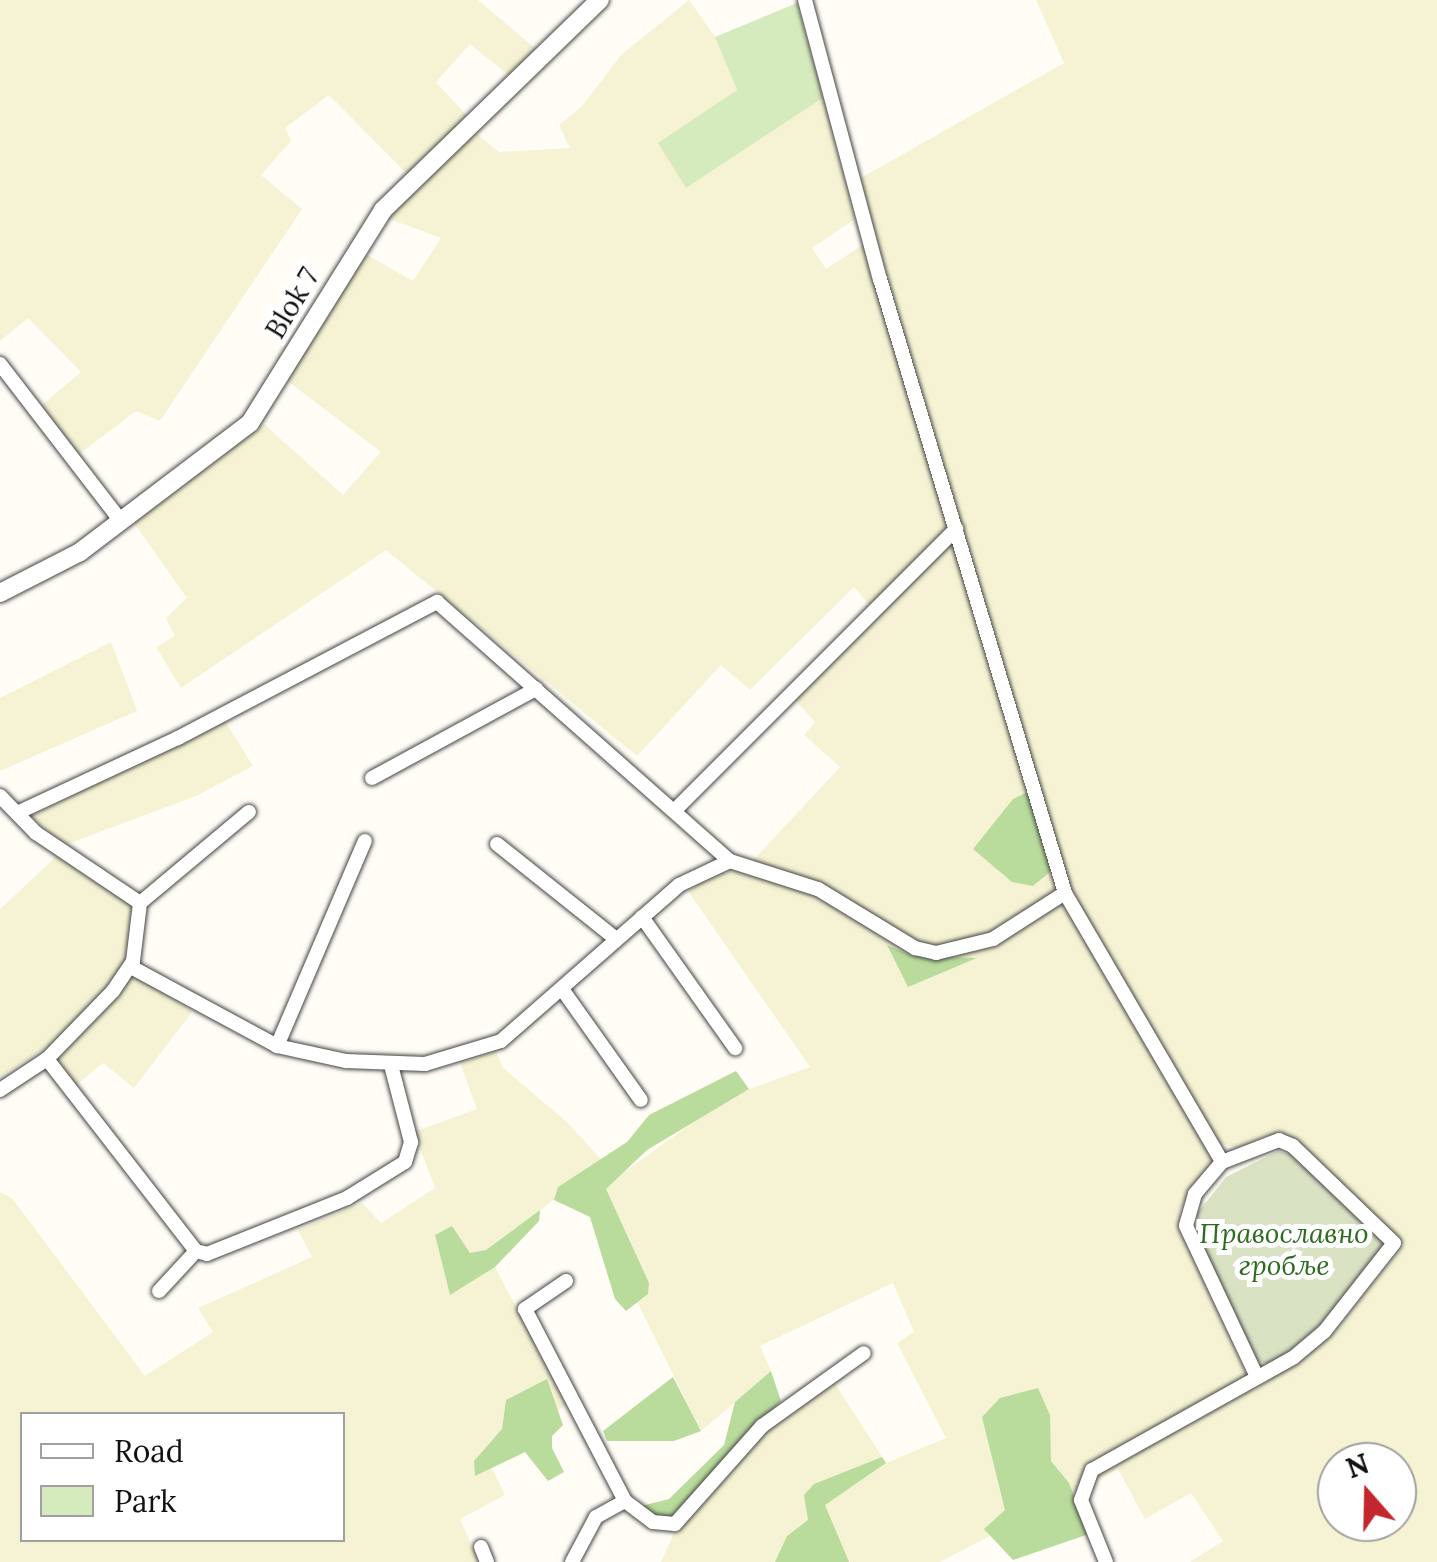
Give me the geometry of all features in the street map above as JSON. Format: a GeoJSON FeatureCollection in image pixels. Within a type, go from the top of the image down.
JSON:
{"type":"FeatureCollection","features":[{"type":"Feature","properties":{"kind":"street","name":"Blok 7"},"geometry":{"type":"LineString","coordinates":[[0,593],[80,552],[250,423],[383,210],[600,0]]}},
{"type":"Feature","properties":{"kind":"street"},"geometry":{"type":"LineString","coordinates":[[805,0],[1065,894],[1222,1162]]}},
{"type":"Feature","properties":{"kind":"street"},"geometry":{"type":"LineString","coordinates":[[0,364],[121,521]]}},
{"type":"Feature","properties":{"kind":"street"},"geometry":{"type":"LineString","coordinates":[[676,808],[956,529]]}},
{"type":"Feature","properties":{"kind":"street"},"geometry":{"type":"LineString","coordinates":[[16,813],[178,738],[429,602],[437,602],[676,808],[730,861],[818,889],[915,948],[936,953],[993,939],[1065,894]]}},
{"type":"Feature","properties":{"kind":"street"},"geometry":{"type":"LineString","coordinates":[[372,778],[536,689]]}},
{"type":"Feature","properties":{"kind":"street"},"geometry":{"type":"LineString","coordinates":[[0,796],[16,813],[140,903]]}},
{"type":"Feature","properties":{"kind":"street"},"geometry":{"type":"LineString","coordinates":[[0,1090],[47,1059],[130,967],[140,903],[249,812]]}},
{"type":"Feature","properties":{"kind":"street"},"geometry":{"type":"LineString","coordinates":[[277,1046],[366,841]]}},
{"type":"Feature","properties":{"kind":"street"},"geometry":{"type":"LineString","coordinates":[[497,844],[616,939]]}},
{"type":"Feature","properties":{"kind":"street"},"geometry":{"type":"LineString","coordinates":[[130,967],[277,1046],[391,1065],[453,1058],[501,1041],[688,879],[730,861]]}},
{"type":"Feature","properties":{"kind":"street"},"geometry":{"type":"LineString","coordinates":[[642,917],[735,1048]]}},
{"type":"Feature","properties":{"kind":"street"},"geometry":{"type":"LineString","coordinates":[[562,989],[641,1100]]}},
{"type":"Feature","properties":{"kind":"street"},"geometry":{"type":"LineString","coordinates":[[47,1059],[196,1251]]}},
{"type":"Feature","properties":{"kind":"street"},"geometry":{"type":"LineString","coordinates":[[158,1291],[196,1251],[219,1252],[281,1220],[347,1198],[404,1162],[411,1142],[391,1065]]}},
{"type":"Feature","properties":{"kind":"street"},"geometry":{"type":"LineString","coordinates":[[1106,1562],[1081,1500],[1092,1470],[1257,1377],[1324,1332],[1394,1243],[1293,1146],[1266,1142],[1222,1162],[1196,1194],[1186,1226],[1257,1377]]}},
{"type":"Feature","properties":{"kind":"street"},"geometry":{"type":"LineString","coordinates":[[566,1281],[526,1308],[626,1502],[643,1517],[675,1524],[762,1426],[864,1353]]}},
{"type":"Feature","properties":{"kind":"street"},"geometry":{"type":"LineString","coordinates":[[572,1562],[596,1517],[626,1502]]}},
{"type":"Feature","properties":{"kind":"street"},"geometry":{"type":"LineString","coordinates":[[481,1547],[488,1562]]}},
{"type":"Feature","properties":{"kind":"shaded area"},"geometry":{"type":"Polygon","coordinates":[[[0,0],[478,0],[537,50],[512,78],[470,44],[436,82],[470,119],[407,174],[329,95],[285,128],[291,141],[261,175],[302,209],[160,421],[136,411],[78,455],[42,405],[81,372],[28,318],[0,341],[0,0]]]}},
{"type":"Feature","properties":{"kind":"shaded area"},"geometry":{"type":"Polygon","coordinates":[[[689,0],[715,37],[737,90],[659,143],[686,188],[823,98],[855,219],[812,248],[826,269],[864,244],[1057,891],[1216,1165],[1180,1209],[1178,1228],[1254,1391],[1333,1334],[1404,1245],[1291,1137],[1267,1135],[1238,1148],[1218,1143],[1074,902],[859,179],[1064,63],[1036,0],[1437,0],[1437,1562],[1190,1562],[1223,1541],[1191,1493],[1145,1519],[1118,1469],[940,1562],[661,1562],[675,1531],[753,1442],[832,1379],[886,1463],[946,1438],[897,1343],[914,1332],[893,1283],[760,1346],[771,1371],[701,1431],[578,1182],[486,1250],[567,1404],[489,1462],[505,1495],[460,1519],[479,1562],[0,1562],[0,1192],[12,1198],[145,1376],[213,1332],[198,1308],[312,1257],[298,1230],[362,1203],[381,1223],[435,1188],[414,1132],[477,1109],[460,1063],[496,1051],[503,1068],[567,1122],[617,1177],[730,1096],[810,1067],[688,891],[712,875],[744,870],[840,767],[804,735],[815,722],[794,699],[878,615],[854,587],[750,690],[721,665],[637,756],[386,550],[181,688],[156,647],[175,636],[166,618],[187,598],[134,523],[264,424],[343,495],[381,452],[285,379],[362,252],[413,281],[441,238],[384,217],[476,133],[499,152],[570,148],[559,125],[583,105],[621,55],[689,0]]]}},
{"type":"Feature","properties":{"kind":"shaded area"},"geometry":{"type":"Polygon","coordinates":[[[111,642],[137,711],[0,771],[0,698],[111,642]]]}},
{"type":"Feature","properties":{"kind":"shaded area"},"geometry":{"type":"Polygon","coordinates":[[[225,721],[253,766],[196,796],[65,845],[31,816],[225,721]]]}},
{"type":"Feature","properties":{"kind":"shaded area"},"geometry":{"type":"Polygon","coordinates":[[[59,854],[131,902],[130,969],[192,1012],[134,1088],[103,1063],[75,1086],[47,1047],[0,1077],[0,909],[59,854]]]}},
{"type":"Feature","properties":{"kind":"green space"},"geometry":{"type":"Polygon","coordinates":[[[797,3],[823,98],[686,188],[658,143],[737,90],[715,37],[797,3]]]}},
{"type":"Feature","properties":{"kind":"green space"},"geometry":{"type":"Polygon","coordinates":[[[1028,792],[1051,871],[1033,886],[1012,882],[973,849],[1013,799],[1028,792]]]}},
{"type":"Feature","properties":{"kind":"green space"},"geometry":{"type":"Polygon","coordinates":[[[887,945],[913,956],[977,958],[908,987],[887,945]]]}},
{"type":"Feature","properties":{"kind":"green space"},"geometry":{"type":"Polygon","coordinates":[[[736,1071],[749,1089],[647,1150],[606,1189],[649,1283],[648,1294],[626,1311],[615,1299],[590,1217],[554,1200],[558,1187],[627,1142],[649,1115],[736,1071]]]}},
{"type":"Feature","properties":{"kind":"green space","name":"Православно гробље"},"geometry":{"type":"Polygon","coordinates":[[[1278,1151],[1292,1155],[1383,1240],[1383,1250],[1324,1325],[1284,1360],[1269,1364],[1257,1361],[1197,1235],[1196,1215],[1226,1177],[1278,1151]]]}},
{"type":"Feature","properties":{"kind":"green space"},"geometry":{"type":"Polygon","coordinates":[[[540,1210],[539,1221],[495,1267],[450,1295],[435,1235],[452,1226],[470,1253],[486,1250],[540,1210]]]}},
{"type":"Feature","properties":{"kind":"green space"},"geometry":{"type":"Polygon","coordinates":[[[771,1371],[781,1401],[670,1518],[647,1514],[641,1506],[669,1499],[724,1445],[735,1402],[771,1371]]]}},
{"type":"Feature","properties":{"kind":"green space"},"geometry":{"type":"Polygon","coordinates":[[[673,1377],[701,1431],[674,1441],[607,1441],[603,1431],[673,1377]]]}},
{"type":"Feature","properties":{"kind":"green space"},"geometry":{"type":"Polygon","coordinates":[[[547,1379],[563,1425],[552,1436],[552,1448],[564,1472],[548,1481],[525,1452],[475,1476],[474,1461],[502,1429],[506,1400],[547,1379]]]}},
{"type":"Feature","properties":{"kind":"green space"},"geometry":{"type":"Polygon","coordinates":[[[1038,1388],[1050,1415],[1051,1461],[1069,1483],[1089,1534],[1013,1560],[984,1529],[1005,1510],[982,1417],[1000,1398],[1038,1388]]]}},
{"type":"Feature","properties":{"kind":"green space"},"geometry":{"type":"Polygon","coordinates":[[[882,1457],[886,1463],[825,1505],[849,1562],[775,1562],[787,1536],[808,1520],[804,1495],[814,1484],[882,1457]]]}}]}
